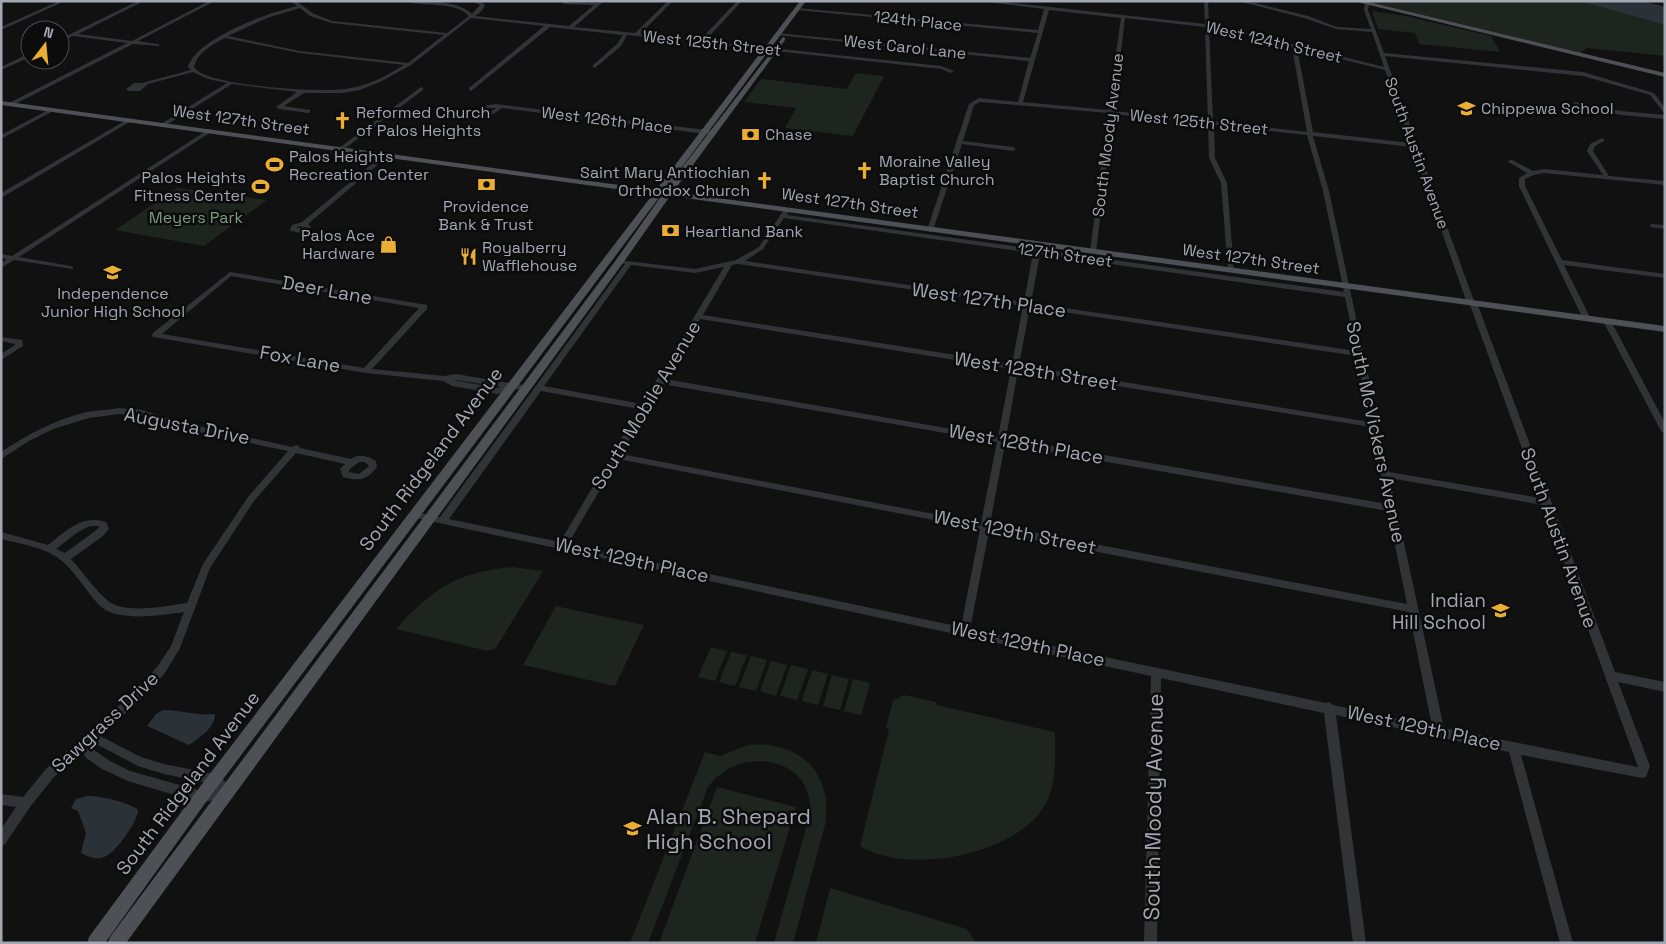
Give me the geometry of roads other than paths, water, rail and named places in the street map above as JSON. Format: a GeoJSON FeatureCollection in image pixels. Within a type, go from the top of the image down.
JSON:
{"type":"FeatureCollection","features":[{"type":"Feature","properties":{"kind":"main road","name":"South Ridgeland Avenue"},"geometry":{"type":"LineString","coordinates":[[95,943],[201,797],[803,1]]}},
{"type":"Feature","properties":{"kind":"main road","name":"South Ridgeland Avenue"},"geometry":{"type":"LineString","coordinates":[[116,943],[227,792],[436,519],[526,388],[624,262],[641,229],[811,1]]}},
{"type":"Feature","properties":{"kind":"main road"},"geometry":{"type":"LineString","coordinates":[[1356,1],[1665,75]]}},
{"type":"Feature","properties":{"kind":"main road","name":"West 127th Street"},"geometry":{"type":"LineString","coordinates":[[1,103],[658,192],[784,213],[930,230],[1038,248],[1093,252],[1231,271],[1347,291],[1472,303],[1665,329]]}},
{"type":"Feature","properties":{"kind":"street"},"geometry":{"type":"LineString","coordinates":[[1,29],[63,1]]}},
{"type":"Feature","properties":{"kind":"street"},"geometry":{"type":"LineString","coordinates":[[72,35],[142,1]]}},
{"type":"Feature","properties":{"kind":"street"},"geometry":{"type":"LineString","coordinates":[[11,104],[213,1]]}},
{"type":"Feature","properties":{"kind":"street"},"geometry":{"type":"LineString","coordinates":[[293,1],[317,18],[336,22],[448,34]]}},
{"type":"Feature","properties":{"kind":"street"},"geometry":{"type":"LineString","coordinates":[[407,1],[450,6],[466,10],[484,7]]}},
{"type":"Feature","properties":{"kind":"street"},"geometry":{"type":"LineString","coordinates":[[475,1],[484,7]]}},
{"type":"Feature","properties":{"kind":"street"},"geometry":{"type":"LineString","coordinates":[[636,35],[671,1]]}},
{"type":"Feature","properties":{"kind":"street"},"geometry":{"type":"LineString","coordinates":[[701,42],[740,1]]}},
{"type":"Feature","properties":{"kind":"street","name":"West 124th Street"},"geometry":{"type":"LineString","coordinates":[[981,1],[1028,3],[1047,8],[1206,25],[1387,69]]}},
{"type":"Feature","properties":{"kind":"street"},"geometry":{"type":"LineString","coordinates":[[1206,1],[1212,158],[1224,183],[1231,271]]}},
{"type":"Feature","properties":{"kind":"street"},"geometry":{"type":"LineString","coordinates":[[1240,1],[1289,13],[1336,28],[1374,31]]}},
{"type":"Feature","properties":{"kind":"street"},"geometry":{"type":"LineString","coordinates":[[564,3],[600,3]]}},
{"type":"Feature","properties":{"kind":"street"},"geometry":{"type":"LineString","coordinates":[[571,27],[600,3]]}},
{"type":"Feature","properties":{"kind":"street","name":"South Austin Avenue"},"geometry":{"type":"LineString","coordinates":[[1367,4],[1366,10],[1414,145],[1644,766],[1642,773]]}},
{"type":"Feature","properties":{"kind":"street"},"geometry":{"type":"LineString","coordinates":[[192,71],[191,62],[197,54],[225,37],[262,18],[300,7]]}},
{"type":"Feature","properties":{"kind":"street"},"geometry":{"type":"LineString","coordinates":[[144,84],[192,71],[204,78],[231,83],[303,91],[330,92],[364,87],[387,78],[484,7]]}},
{"type":"Feature","properties":{"kind":"street"},"geometry":{"type":"LineString","coordinates":[[1289,13],[1299,7]]}},
{"type":"Feature","properties":{"kind":"street"},"geometry":{"type":"LineString","coordinates":[[1020,104],[1047,8]]}},
{"type":"Feature","properties":{"kind":"street","name":"124th Place"},"geometry":{"type":"LineString","coordinates":[[797,9],[1040,32]]}},
{"type":"Feature","properties":{"kind":"street"},"geometry":{"type":"LineString","coordinates":[[466,10],[472,16]]}},
{"type":"Feature","properties":{"kind":"street","name":"West 125th Street"},"geometry":{"type":"LineString","coordinates":[[472,16],[767,48],[941,68],[952,71]]}},
{"type":"Feature","properties":{"kind":"street","name":"South Moody Avenue"},"geometry":{"type":"LineString","coordinates":[[1093,252],[1123,17]]}},
{"type":"Feature","properties":{"kind":"street"},"geometry":{"type":"LineString","coordinates":[[471,89],[549,25]]}},
{"type":"Feature","properties":{"kind":"street"},"geometry":{"type":"LineString","coordinates":[[595,66],[619,44],[626,33]]}},
{"type":"Feature","properties":{"kind":"street","name":"West Carol Lane"},"geometry":{"type":"LineString","coordinates":[[778,34],[1032,60]]}},
{"type":"Feature","properties":{"kind":"street"},"geometry":{"type":"LineString","coordinates":[[72,35],[157,45]]}},
{"type":"Feature","properties":{"kind":"street"},"geometry":{"type":"LineString","coordinates":[[225,37],[300,52],[407,64]]}},
{"type":"Feature","properties":{"kind":"street","name":"South McVickers Avenue"},"geometry":{"type":"LineString","coordinates":[[1294,45],[1310,134],[1326,192],[1439,731]]}},
{"type":"Feature","properties":{"kind":"street"},"geometry":{"type":"LineString","coordinates":[[1383,54],[1569,72],[1610,81],[1652,94],[1665,112]]}},
{"type":"Feature","properties":{"kind":"street"},"geometry":{"type":"LineString","coordinates":[[1,69],[20,60]]}},
{"type":"Feature","properties":{"kind":"street"},"geometry":{"type":"LineString","coordinates":[[163,125],[231,83]]}},
{"type":"Feature","properties":{"kind":"street"},"geometry":{"type":"LineString","coordinates":[[171,126],[239,84]]}},
{"type":"Feature","properties":{"kind":"street"},"geometry":{"type":"LineString","coordinates":[[341,149],[421,89]]}},
{"type":"Feature","properties":{"kind":"street"},"geometry":{"type":"LineString","coordinates":[[303,91],[279,107],[308,112]]}},
{"type":"Feature","properties":{"kind":"street","name":"West 125th Street"},"geometry":{"type":"LineString","coordinates":[[959,142],[972,104],[976,101],[984,100],[1414,145]]}},
{"type":"Feature","properties":{"kind":"street"},"geometry":{"type":"LineString","coordinates":[[1575,104],[1621,113],[1665,117]]}},
{"type":"Feature","properties":{"kind":"street","name":"West 126th Place"},"geometry":{"type":"LineString","coordinates":[[500,107],[714,133]]}},
{"type":"Feature","properties":{"kind":"street"},"geometry":{"type":"LineString","coordinates":[[1,137],[52,110]]}},
{"type":"Feature","properties":{"kind":"street"},"geometry":{"type":"LineString","coordinates":[[1,196],[130,120]]}},
{"type":"Feature","properties":{"kind":"street"},"geometry":{"type":"LineString","coordinates":[[1,266],[209,131]]}},
{"type":"Feature","properties":{"kind":"street"},"geometry":{"type":"LineString","coordinates":[[1602,140],[1592,145],[1590,150],[1607,177]]}},
{"type":"Feature","properties":{"kind":"street"},"geometry":{"type":"LineString","coordinates":[[930,230],[959,142],[1013,149]]}},
{"type":"Feature","properties":{"kind":"street"},"geometry":{"type":"LineString","coordinates":[[304,224],[386,155]]}},
{"type":"Feature","properties":{"kind":"street"},"geometry":{"type":"LineString","coordinates":[[1510,161],[1532,173]]}},
{"type":"Feature","properties":{"kind":"street"},"geometry":{"type":"LineString","coordinates":[[1587,319],[1522,186],[1522,178],[1532,173],[1556,171],[1665,184]]}},
{"type":"Feature","properties":{"kind":"street"},"geometry":{"type":"LineString","coordinates":[[738,262],[761,248],[784,213]]}},
{"type":"Feature","properties":{"kind":"street","name":"127th Street"},"geometry":{"type":"LineString","coordinates":[[784,213],[1347,291]]}},
{"type":"Feature","properties":{"kind":"street"},"geometry":{"type":"LineString","coordinates":[[1652,226],[1665,227]]}},
{"type":"Feature","properties":{"kind":"street"},"geometry":{"type":"LineString","coordinates":[[965,630],[1038,248]]}},
{"type":"Feature","properties":{"kind":"street"},"geometry":{"type":"LineString","coordinates":[[1,256],[71,268]]}},
{"type":"Feature","properties":{"kind":"street"},"geometry":{"type":"LineString","coordinates":[[436,519],[539,388],[624,262]]}},
{"type":"Feature","properties":{"kind":"street","name":"West 127th Place"},"geometry":{"type":"LineString","coordinates":[[624,262],[696,270],[738,262],[1359,354]]}},
{"type":"Feature","properties":{"kind":"street"},"geometry":{"type":"LineString","coordinates":[[1559,262],[1665,276]]}},
{"type":"Feature","properties":{"kind":"street","name":"South Mobile Avenue"},"geometry":{"type":"LineString","coordinates":[[563,545],[729,264]]}},
{"type":"Feature","properties":{"kind":"street","name":"Deer Lane"},"geometry":{"type":"LineString","coordinates":[[156,335],[230,274],[424,307],[366,371]]}},
{"type":"Feature","properties":{"kind":"street","name":"West 128th Street"},"geometry":{"type":"LineString","coordinates":[[698,316],[1374,425]]}},
{"type":"Feature","properties":{"kind":"street"},"geometry":{"type":"LineString","coordinates":[[1608,322],[1665,431]]}},
{"type":"Feature","properties":{"kind":"street","name":"Fox Lane"},"geometry":{"type":"LineString","coordinates":[[156,335],[366,371],[444,379],[452,383],[498,391],[511,385]]}},
{"type":"Feature","properties":{"kind":"street"},"geometry":{"type":"LineString","coordinates":[[1,339],[20,342],[19,346],[1,358]]}},
{"type":"Feature","properties":{"kind":"street","name":"West 128th Place"},"geometry":{"type":"LineString","coordinates":[[659,381],[1392,508]]}},
{"type":"Feature","properties":{"kind":"street"},"geometry":{"type":"LineString","coordinates":[[511,385],[526,388]]}},
{"type":"Feature","properties":{"kind":"street"},"geometry":{"type":"LineString","coordinates":[[539,388],[644,407]]}},
{"type":"Feature","properties":{"kind":"street","name":"Augusta Drive"},"geometry":{"type":"LineString","coordinates":[[1,456],[26,439],[50,427],[88,415],[119,412],[142,413],[183,426],[296,448],[351,462]]}},
{"type":"Feature","properties":{"kind":"street","name":"Sawgrass Drive"},"geometry":{"type":"LineString","coordinates":[[1,840],[26,803],[50,773],[142,692],[161,670],[175,648],[206,567],[215,552],[264,482],[296,448]]}},
{"type":"Feature","properties":{"kind":"street","name":"West 129th Street"},"geometry":{"type":"LineString","coordinates":[[616,456],[1413,609]]}},
{"type":"Feature","properties":{"kind":"street"},"geometry":{"type":"LineString","coordinates":[[1385,474],[1546,502]]}},
{"type":"Feature","properties":{"kind":"street","name":"West 129th Place"},"geometry":{"type":"LineString","coordinates":[[414,515],[1329,707],[1514,748],[1642,773]]}},
{"type":"Feature","properties":{"kind":"street"},"geometry":{"type":"LineString","coordinates":[[49,549],[84,525],[93,522],[103,524],[104,529],[100,534],[65,558]]}},
{"type":"Feature","properties":{"kind":"street"},"geometry":{"type":"LineString","coordinates":[[1,535],[49,549],[65,558],[104,604],[116,610],[132,613],[190,607]]}},
{"type":"Feature","properties":{"kind":"street","name":"South Moody Avenue"},"geometry":{"type":"LineString","coordinates":[[1150,943],[1156,672]]}},
{"type":"Feature","properties":{"kind":"street"},"geometry":{"type":"LineString","coordinates":[[1610,676],[1665,687]]}},
{"type":"Feature","properties":{"kind":"street"},"geometry":{"type":"LineString","coordinates":[[1329,707],[1360,943]]}},
{"type":"Feature","properties":{"kind":"street"},"geometry":{"type":"LineString","coordinates":[[88,740],[101,741],[138,761],[164,769],[215,779],[227,792],[201,797],[128,776],[106,765],[89,753],[88,740]]}},
{"type":"Feature","properties":{"kind":"street"},"geometry":{"type":"LineString","coordinates":[[1514,748],[1567,943]]}},
{"type":"Feature","properties":{"kind":"street"},"geometry":{"type":"LineString","coordinates":[[1,799],[26,803]]}},
{"type":"Feature","properties":{"kind":"place","name":"Chippewa School"},"geometry":{"type":"Point","coordinates":[1467,108]}},
{"type":"Feature","properties":{"kind":"place","name":"Reformed Church of Palos Heights"},"geometry":{"type":"Point","coordinates":[342,121]}},
{"type":"Feature","properties":{"kind":"place","name":"Chase"},"geometry":{"type":"Point","coordinates":[751,134]}},
{"type":"Feature","properties":{"kind":"place","name":"Palos Heights Recreation Center"},"geometry":{"type":"Point","coordinates":[275,165]}},
{"type":"Feature","properties":{"kind":"place","name":"Moraine Valley Baptist Church"},"geometry":{"type":"Point","coordinates":[865,170]}},
{"type":"Feature","properties":{"kind":"place","name":"Saint Mary Antiochian Orthodox Church"},"geometry":{"type":"Point","coordinates":[764,181]}},
{"type":"Feature","properties":{"kind":"place","name":"Providence Bank & Trust"},"geometry":{"type":"Point","coordinates":[486,185]}},
{"type":"Feature","properties":{"kind":"place","name":"Palos Heights Fitness Center"},"geometry":{"type":"Point","coordinates":[260,186]}},
{"type":"Feature","properties":{"kind":"place","name":"Heartland Bank"},"geometry":{"type":"Point","coordinates":[671,231]}},
{"type":"Feature","properties":{"kind":"place","name":"Palos Ace Hardware"},"geometry":{"type":"Point","coordinates":[389,244]}},
{"type":"Feature","properties":{"kind":"place","name":"Royalberry Wafflehouse"},"geometry":{"type":"Point","coordinates":[468,256]}},
{"type":"Feature","properties":{"kind":"place","name":"Independence Junior High School"},"geometry":{"type":"Point","coordinates":[113,272]}},
{"type":"Feature","properties":{"kind":"place","name":"Indian Hill School"},"geometry":{"type":"Point","coordinates":[1500,611]}},
{"type":"Feature","properties":{"kind":"place","name":"Alan B. Shepard High School"},"geometry":{"type":"Point","coordinates":[632,829]}},
{"type":"Feature","properties":{"kind":"park label","name":"Meyers Park"},"geometry":{"type":"Point","coordinates":[196,217]}}]}
